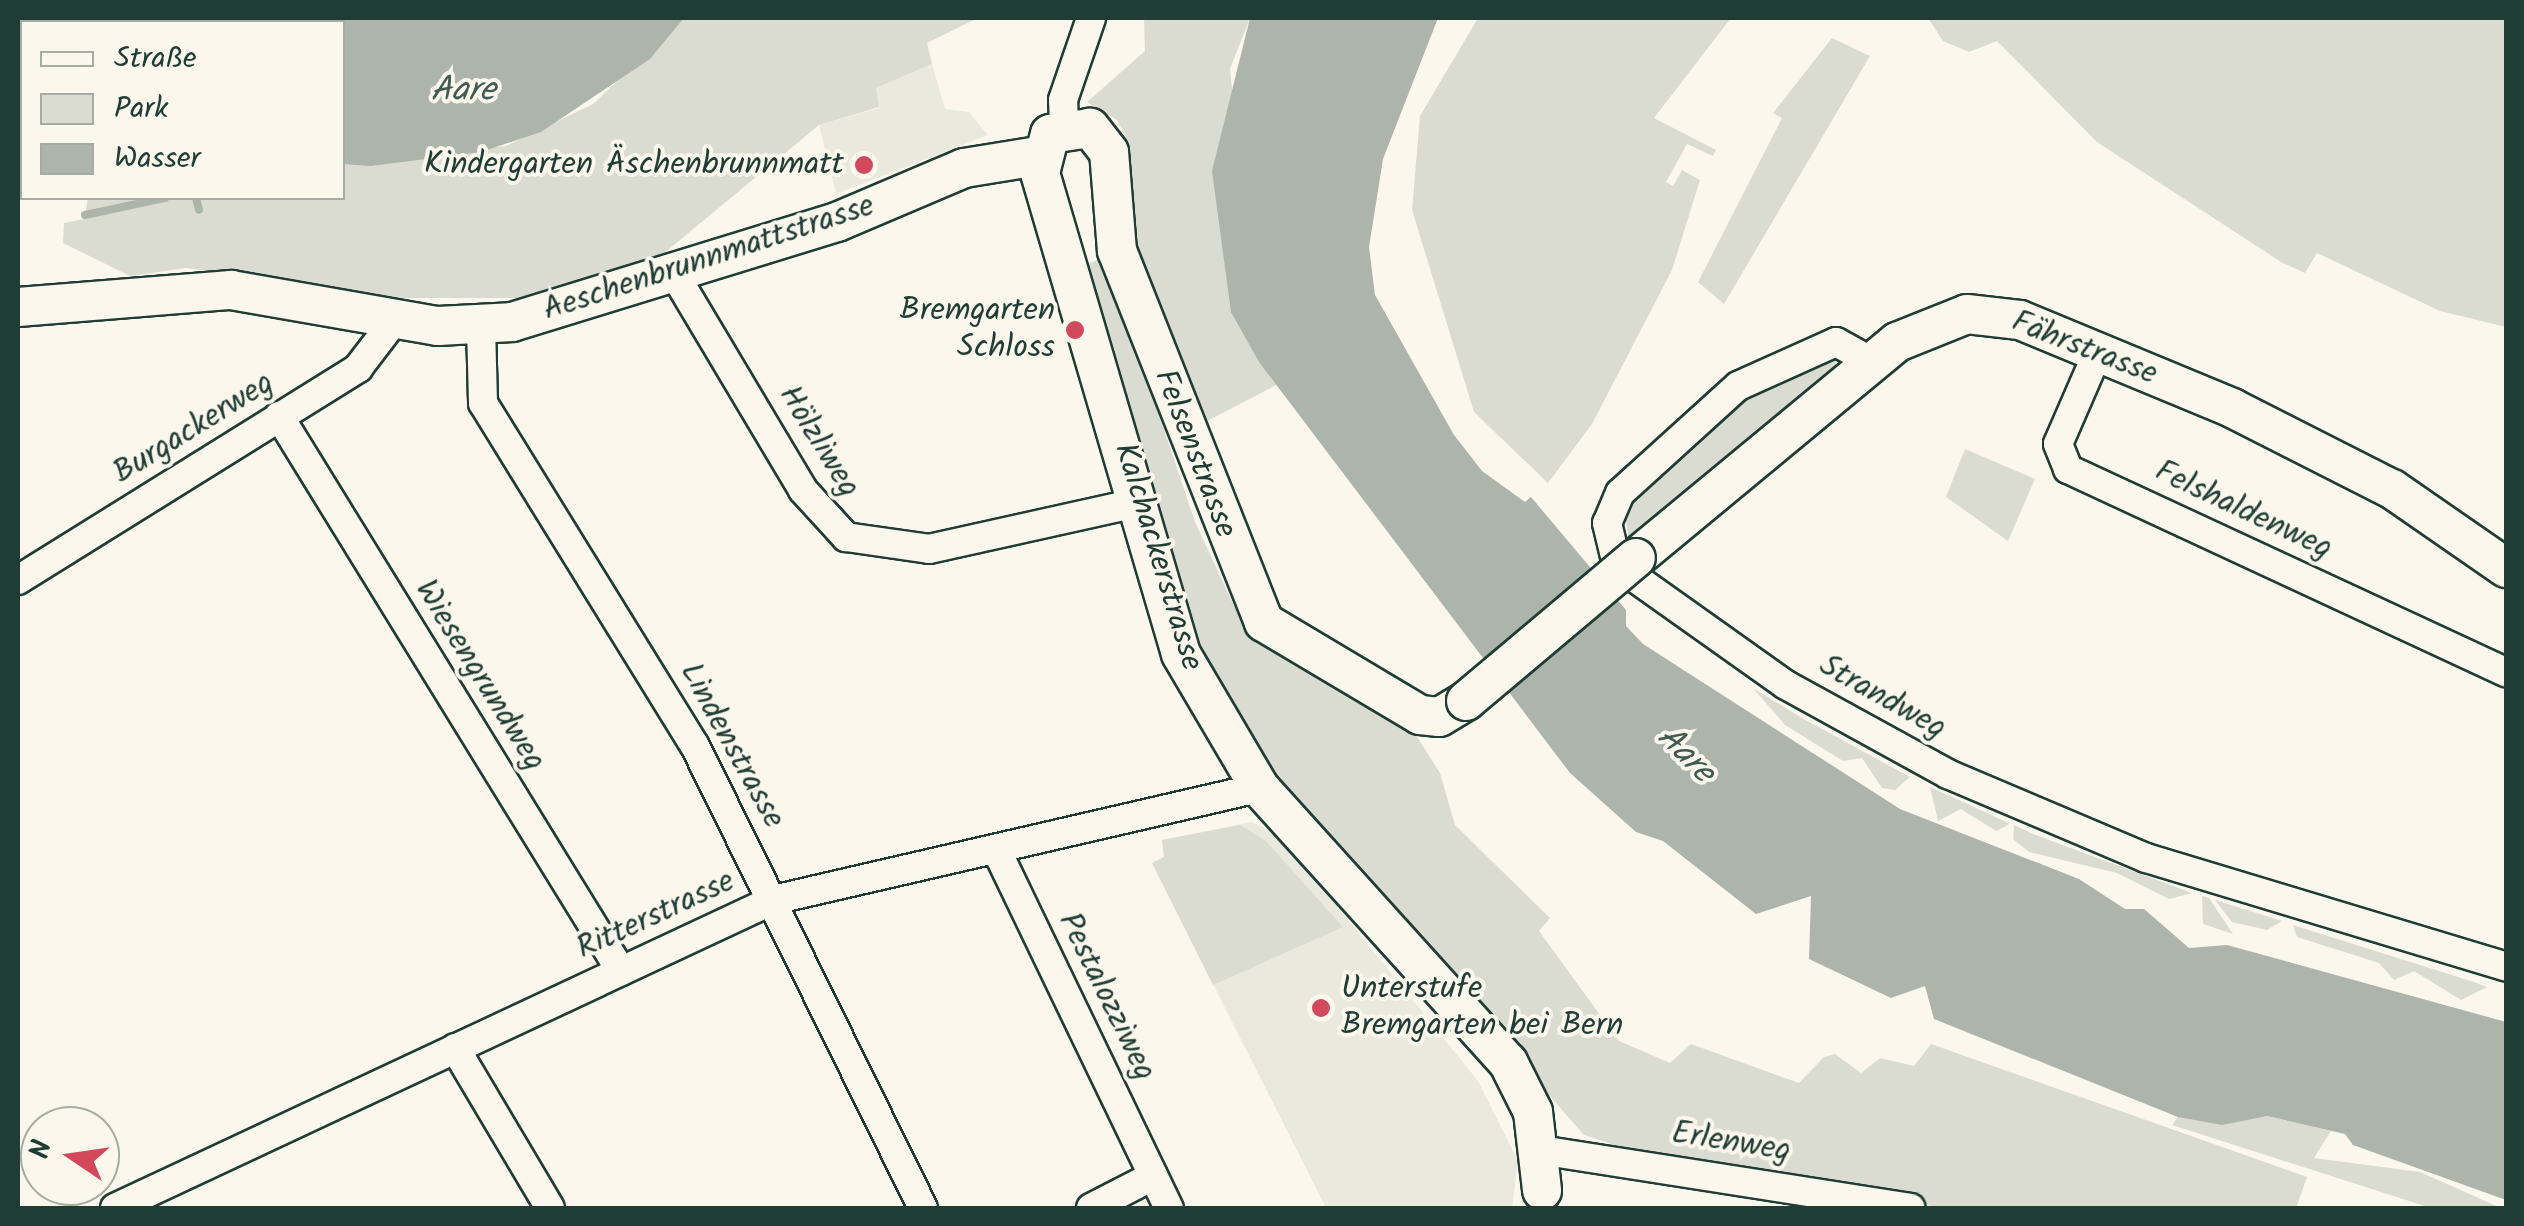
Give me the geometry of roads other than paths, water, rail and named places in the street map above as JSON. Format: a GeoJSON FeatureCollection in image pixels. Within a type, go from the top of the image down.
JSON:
{"type":"FeatureCollection","features":[{"type":"Feature","properties":{"kind":"street"},"geometry":{"type":"LineString","coordinates":[[1038,156],[1064,126],[1067,85],[1092,18]]}},
{"type":"Feature","properties":{"kind":"street","name":"Felsenstrasse"},"geometry":{"type":"LineString","coordinates":[[1064,126],[1090,128],[1109,152],[1117,251],[1254,608],[1287,640],[1420,715],[1439,717],[1466,701]]}},
{"type":"Feature","properties":{"kind":"street","name":"Aeschenbrunnmattstrasse"},"geometry":{"type":"LineString","coordinates":[[18,307],[231,290],[394,321],[481,326],[675,274],[964,168],[1038,156]]}},
{"type":"Feature","properties":{"kind":"street","name":"Kalchackerstrasse"},"geometry":{"type":"LineString","coordinates":[[1038,156],[1181,654],[1260,788],[1486,1033],[1522,1086],[1540,1150],[1540,1199]]}},
{"type":"Feature","properties":{"kind":"street","name":"Hölzliweg"},"geometry":{"type":"LineString","coordinates":[[675,274],[803,490],[846,537],[929,549],[1140,502]]}},
{"type":"Feature","properties":{"kind":"street","name":"Fährstrasse"},"geometry":{"type":"LineString","coordinates":[[1466,701],[1872,362],[1924,326],[1968,314],[2020,320],[2359,470],[2506,568]]}},
{"type":"Feature","properties":{"kind":"street","name":"Burgackerweg"},"geometry":{"type":"LineString","coordinates":[[18,580],[358,368],[394,321]]}},
{"type":"Feature","properties":{"kind":"street","name":"Lindenstrasse"},"geometry":{"type":"LineString","coordinates":[[481,326],[483,404],[696,746],[923,1208]]}},
{"type":"Feature","properties":{"kind":"street","name":"Strandweg"},"geometry":{"type":"LineString","coordinates":[[1872,362],[1836,342],[1738,386],[1620,493],[1606,523],[1617,566],[1786,686],[1948,774],[2146,858],[2506,967]]}},
{"type":"Feature","properties":{"kind":"street","name":"Felshaldenweg"},"geometry":{"type":"LineString","coordinates":[[2098,352],[2058,444],[2068,469],[2506,672]]}},
{"type":"Feature","properties":{"kind":"street","name":"Wiesengrundweg"},"geometry":{"type":"LineString","coordinates":[[279,416],[622,971]]}},
{"type":"Feature","properties":{"kind":"street","name":"Ritterstrasse"},"geometry":{"type":"LineString","coordinates":[[115,1208],[774,900],[1260,788]]}},
{"type":"Feature","properties":{"kind":"street","name":"Pestalozziweg"},"geometry":{"type":"LineString","coordinates":[[996,849],[1169,1208]]}},
{"type":"Feature","properties":{"kind":"street"},"geometry":{"type":"LineString","coordinates":[[455,1048],[550,1208]]}},
{"type":"Feature","properties":{"kind":"street","name":"Erlenweg"},"geometry":{"type":"LineString","coordinates":[[1540,1150],[1910,1208]]}},
{"type":"Feature","properties":{"kind":"street"},"geometry":{"type":"LineString","coordinates":[[1090,1208],[1153,1176]]}},
{"type":"Feature","properties":{"kind":"water","name":"Aare"},"geometry":{"type":"Polygon","coordinates":[[[18,18],[684,18],[650,59],[541,132],[481,152],[371,166],[345,164],[345,20],[20,20],[20,77],[18,18]]]}},
{"type":"Feature","properties":{"kind":"water","name":"Aare"},"geometry":{"type":"Polygon","coordinates":[[[1250,18],[1438,18],[1383,159],[1369,247],[1375,295],[1454,435],[1482,471],[1525,502],[1531,497],[1626,610],[1626,626],[1643,644],[1900,809],[2079,879],[2125,909],[2144,909],[2189,948],[2227,945],[2506,1022],[2506,1200],[2353,1145],[2345,1134],[2267,1116],[2222,1125],[2178,1117],[1934,1019],[1925,986],[1891,998],[1809,959],[1811,896],[1756,914],[1663,841],[1636,832],[1570,773],[1259,362],[1231,312],[1212,171],[1250,18]]]}},
{"type":"Feature","properties":{"kind":"waterway"},"geometry":{"type":"LineString","coordinates":[[85,215],[156,200]]}},
{"type":"Feature","properties":{"kind":"waterway"},"geometry":{"type":"LineString","coordinates":[[196,200],[199,210]]}},
{"type":"Feature","properties":{"kind":"place","name":"Kindergarten Äschenbrunnmatt"},"geometry":{"type":"Point","coordinates":[864,165]}},
{"type":"Feature","properties":{"kind":"place","name":"Bremgarten Schloss"},"geometry":{"type":"Point","coordinates":[1075,330]}},
{"type":"Feature","properties":{"kind":"place","name":"Unterstufe Bremgarten bei Bern"},"geometry":{"type":"Point","coordinates":[1321,1008]}}]}
